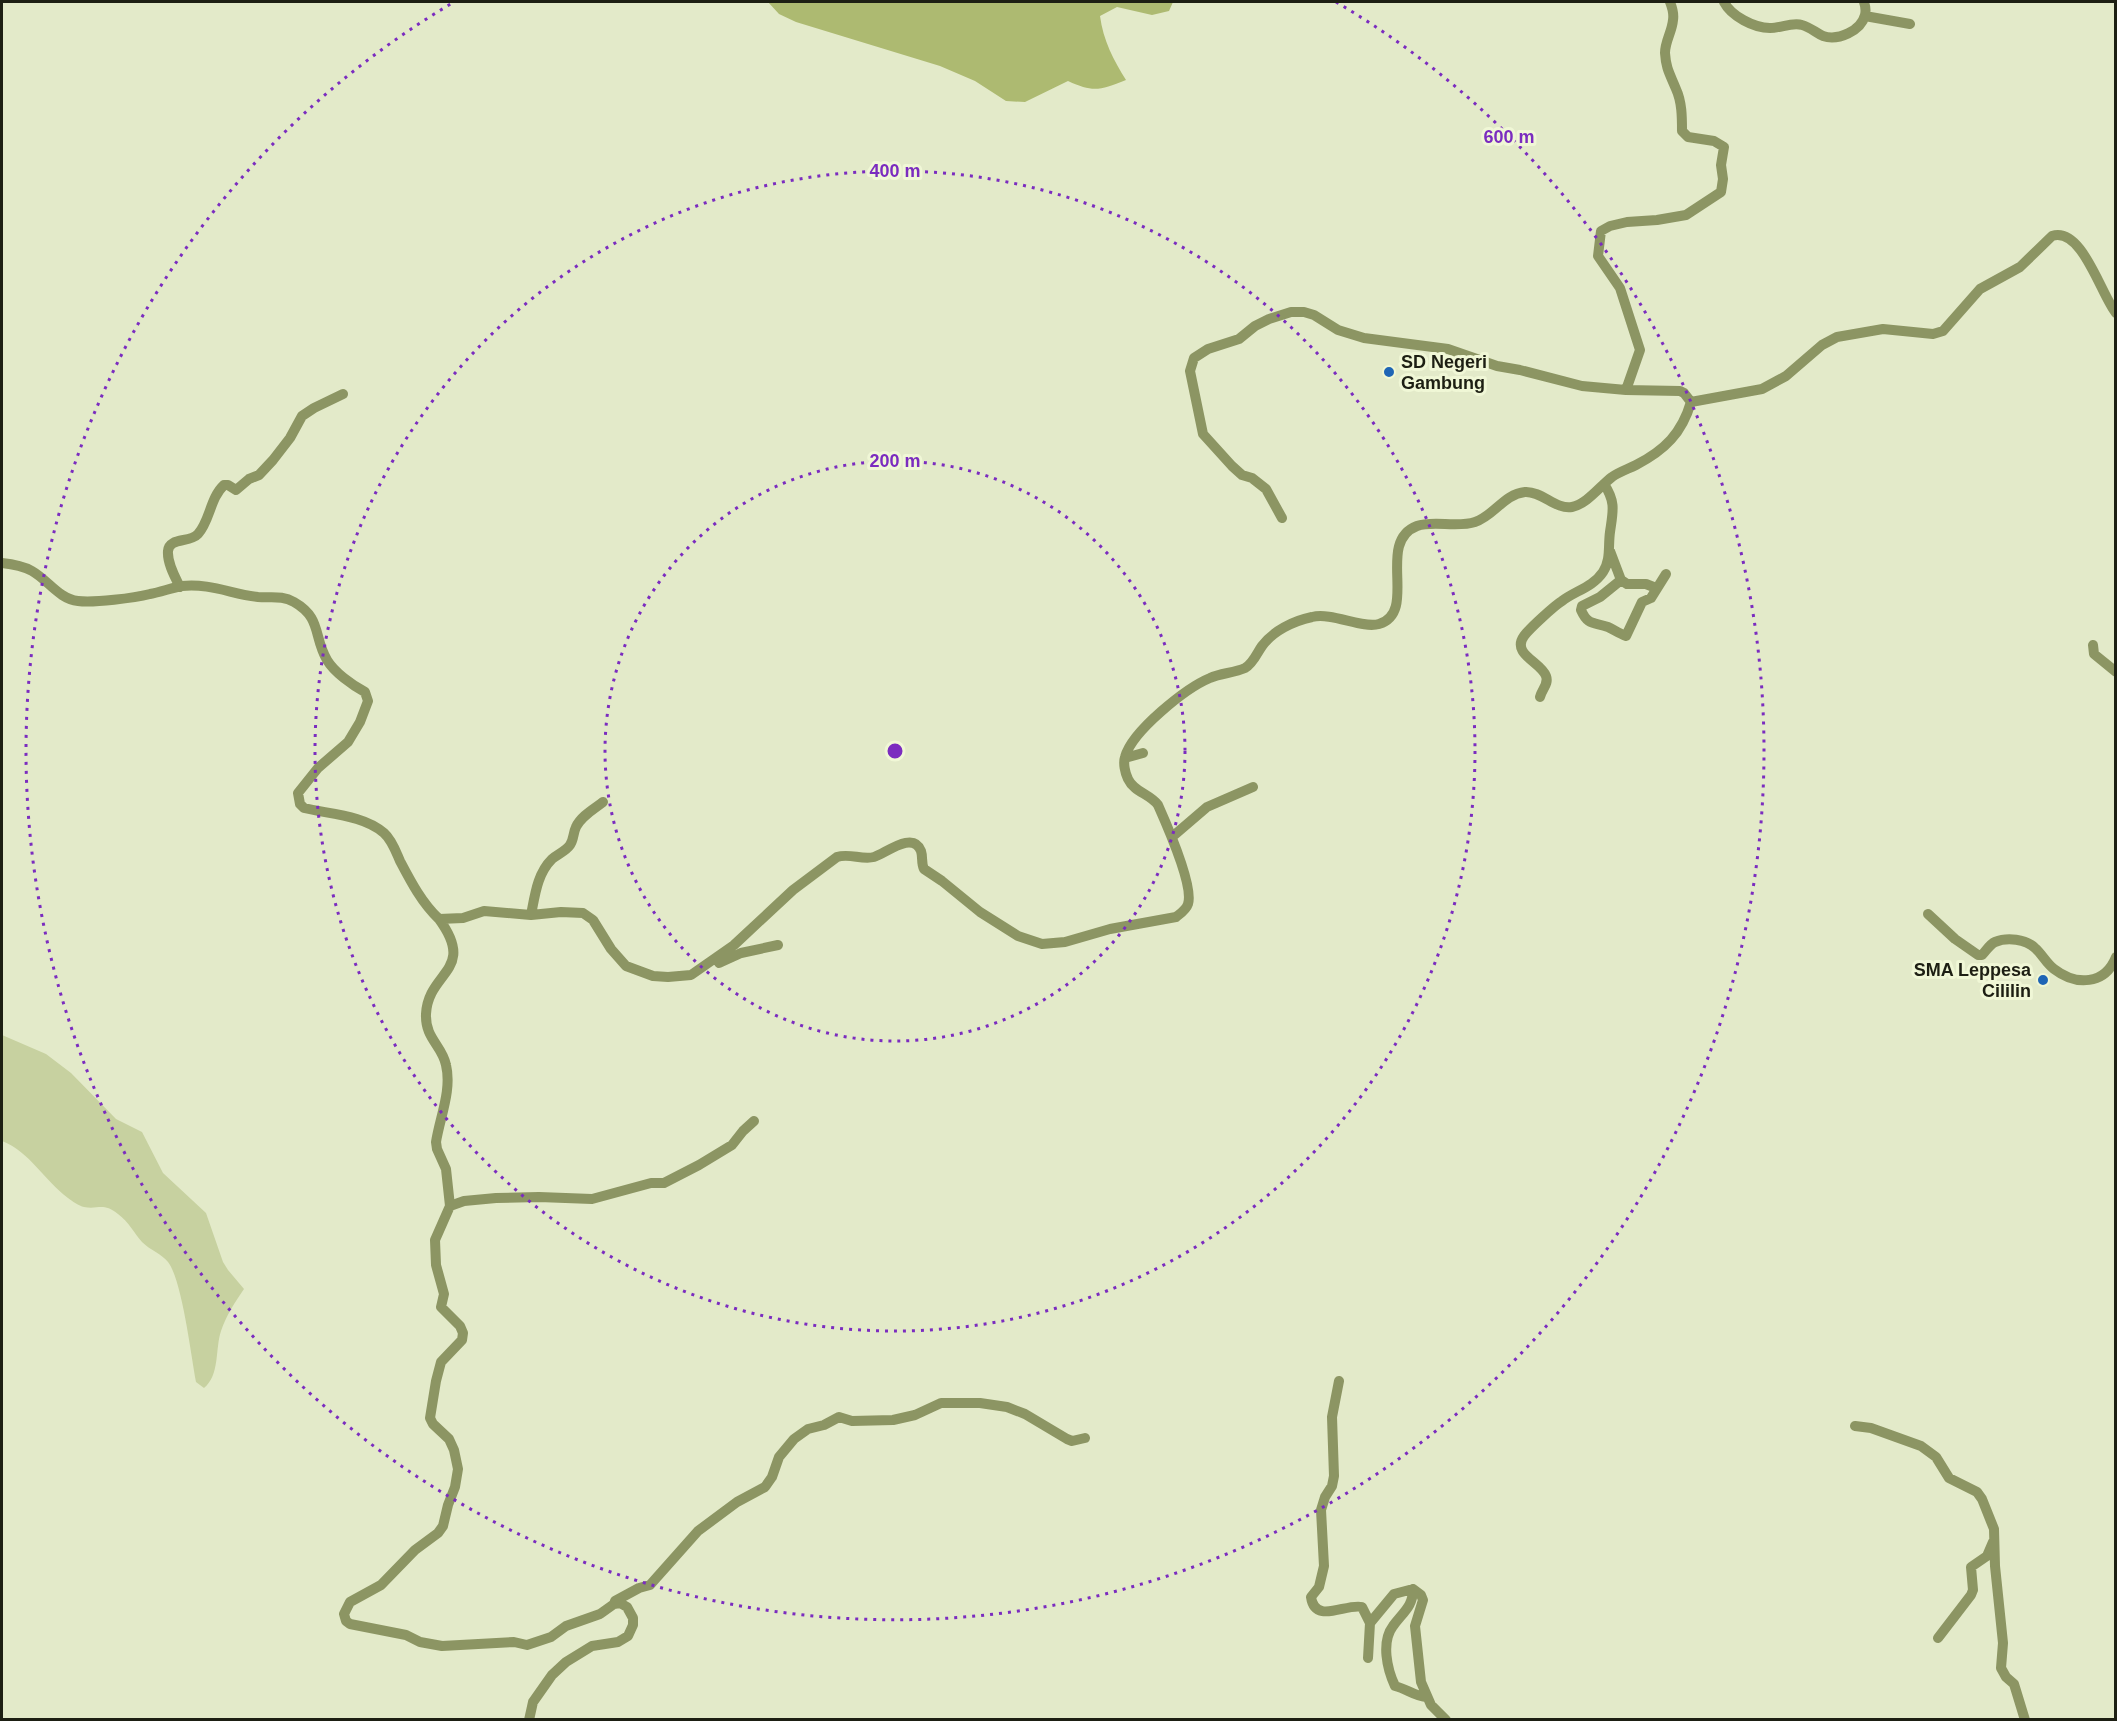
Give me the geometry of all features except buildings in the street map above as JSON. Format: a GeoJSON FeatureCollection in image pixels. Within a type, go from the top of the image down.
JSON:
{"type":"FeatureCollection","features":[{"type":"Feature","properties":{"kind":"street"},"geometry":{"type":"LineString","coordinates":[[1627,387],[1640,350],[1620,288],[1598,256],[1601,231],[1627,222],[1686,215],[1721,192],[1722,186],[1721,165],[1724,147],[1713,141],[1688,137],[1682,131],[1683,116],[1680,102],[1677,90],[1667,71],[1665,60],[1666,42],[1673,20],[1670,2]]}},
{"type":"Feature","properties":{"kind":"street"},"geometry":{"type":"LineString","coordinates":[[1724,2],[1727,8],[1740,17],[1761,27],[1802,25],[1830,37],[1848,34],[1856,28],[1865,16],[1864,2]]}},
{"type":"Feature","properties":{"kind":"street"},"geometry":{"type":"LineString","coordinates":[[1865,16],[1910,24]]}},
{"type":"Feature","properties":{"kind":"street"},"geometry":{"type":"LineString","coordinates":[[1691,402],[1762,389],[1786,376],[1822,345],[1837,338],[1883,328],[1933,334],[1943,332],[1980,289],[2020,267],[2052,236],[2056,235],[2067,236],[2077,246],[2115,313]]}},
{"type":"Feature","properties":{"kind":"street"},"geometry":{"type":"LineString","coordinates":[[691,975],[734,945],[793,890],[837,857],[845,855],[871,857],[903,843],[918,847],[922,866],[927,872],[942,881],[980,912],[1032,942],[1050,945],[1110,928],[1176,917],[1184,911],[1189,900],[1182,867],[1172,837],[1156,802],[1135,788],[1128,780],[1125,758],[1142,730],[1161,712],[1207,679],[1245,667],[1265,642],[1288,625],[1314,616],[1371,624],[1383,622],[1394,609],[1398,597],[1397,549],[1399,543],[1413,528],[1422,525],[1463,524],[1478,521],[1505,500],[1525,492],[1563,507],[1575,507],[1614,476],[1658,451],[1672,439],[1679,432],[1691,402],[1688,396],[1680,391],[1582,386],[1497,366],[1448,350],[1364,338],[1338,330],[1314,315],[1291,312],[1255,326],[1239,339],[1202,352],[1191,362],[1190,370],[1203,434],[1242,475],[1252,478],[1266,489],[1282,518]]}},
{"type":"Feature","properties":{"kind":"street"},"geometry":{"type":"LineString","coordinates":[[180,586],[170,563],[168,552],[170,547],[178,541],[192,539],[199,533],[224,485],[236,490],[249,479],[259,475],[279,453],[302,416],[343,394]]}},
{"type":"Feature","properties":{"kind":"street"},"geometry":{"type":"LineString","coordinates":[[1540,697],[1546,685],[1546,678],[1541,668],[1526,658],[1521,648],[1523,637],[1560,602],[1594,582],[1604,571],[1610,551],[1614,513],[1612,496],[1604,484]]}},
{"type":"Feature","properties":{"kind":"street"},"geometry":{"type":"LineString","coordinates":[[1610,551],[1621,580],[1627,584],[1646,584],[1656,588]]}},
{"type":"Feature","properties":{"kind":"street"},"geometry":{"type":"LineString","coordinates":[[2,563],[32,571],[56,591],[76,601],[90,602],[180,586],[206,585],[240,594],[260,597],[274,596],[300,606],[314,620],[319,642],[327,661],[368,695],[360,722],[348,742],[318,768],[298,793],[300,804],[304,808],[352,818],[384,833],[418,894],[451,936],[454,953],[450,966],[427,1002],[426,1020],[432,1040],[446,1062],[448,1076],[436,1143],[446,1169],[450,1206],[435,1240],[436,1265],[444,1294],[441,1307],[460,1326],[463,1333],[462,1340],[441,1362],[430,1418],[433,1424],[449,1439],[454,1450],[457,1480],[447,1505],[443,1526],[438,1533],[415,1550],[381,1585],[350,1602],[344,1614],[350,1624],[406,1635],[420,1642],[442,1646],[514,1642],[527,1645],[551,1636],[566,1626],[600,1614],[624,1595],[650,1585],[698,1531],[737,1502],[765,1487],[772,1477],[779,1457],[794,1439],[808,1429],[824,1425],[839,1417],[852,1421],[893,1420],[915,1415],[941,1403],[980,1403],[1007,1407],[1025,1414],[1062,1438],[1072,1441],[1085,1438]]}},
{"type":"Feature","properties":{"kind":"street"},"geometry":{"type":"LineString","coordinates":[[1621,580],[1600,597],[1582,606],[1581,610],[1590,623],[1626,636],[1642,602],[1651,598],[1666,574]]}},
{"type":"Feature","properties":{"kind":"street"},"geometry":{"type":"LineString","coordinates":[[2093,645],[2094,654],[2115,672]]}},
{"type":"Feature","properties":{"kind":"street"},"geometry":{"type":"LineString","coordinates":[[1125,758],[1143,753]]}},
{"type":"Feature","properties":{"kind":"street"},"geometry":{"type":"LineString","coordinates":[[1172,837],[1207,807],[1253,787]]}},
{"type":"Feature","properties":{"kind":"street"},"geometry":{"type":"LineString","coordinates":[[531,915],[545,867],[568,847],[582,819],[603,802]]}},
{"type":"Feature","properties":{"kind":"street"},"geometry":{"type":"LineString","coordinates":[[439,919],[463,918],[484,911],[531,915],[583,913],[593,920],[619,959],[633,970],[653,976],[700,974],[727,958],[778,945]]}},
{"type":"Feature","properties":{"kind":"street"},"geometry":{"type":"LineString","coordinates":[[1928,914],[1955,939],[1978,955],[1982,955],[1990,945],[1998,941],[2020,940],[2034,947],[2056,971],[2083,980],[2095,980],[2104,973],[2115,957]]}},
{"type":"Feature","properties":{"kind":"street"},"geometry":{"type":"LineString","coordinates":[[450,1206],[464,1201],[496,1198],[592,1199],[651,1183],[664,1183],[732,1145],[754,1121]]}},
{"type":"Feature","properties":{"kind":"street"},"geometry":{"type":"LineString","coordinates":[[1339,1381],[1332,1417],[1334,1476],[1321,1510],[1324,1566],[1319,1587],[1311,1597],[1316,1609],[1328,1612],[1362,1607],[1370,1623],[1368,1658]]}},
{"type":"Feature","properties":{"kind":"street"},"geometry":{"type":"LineString","coordinates":[[1855,1426],[1871,1428],[1921,1446],[1936,1458],[1949,1478],[1977,1492],[1986,1507],[1994,1530],[1995,1566],[2003,1643],[2001,1668],[2014,1684],[2025,1719]]}},
{"type":"Feature","properties":{"kind":"street"},"geometry":{"type":"LineString","coordinates":[[1938,1638],[1971,1595],[1973,1590],[1970,1569],[1973,1564],[1987,1556],[1994,1530]]}},
{"type":"Feature","properties":{"kind":"street"},"geometry":{"type":"LineString","coordinates":[[1370,1623],[1375,1620],[1387,1600],[1394,1594],[1413,1589]]}},
{"type":"Feature","properties":{"kind":"street"},"geometry":{"type":"LineString","coordinates":[[1413,1589],[1421,1595],[1422,1600],[1415,1620],[1418,1668],[1426,1697],[1446,1719]]}},
{"type":"Feature","properties":{"kind":"street"},"geometry":{"type":"LineString","coordinates":[[1413,1589],[1413,1600],[1407,1611],[1391,1628],[1386,1642],[1390,1677],[1395,1686],[1407,1689],[1414,1696],[1426,1697]]}},
{"type":"Feature","properties":{"kind":"street"},"geometry":{"type":"LineString","coordinates":[[529,1719],[533,1702],[552,1675],[566,1662],[592,1646],[618,1642],[628,1636],[633,1625],[632,1613],[622,1604],[614,1604]]}},
{"type":"Feature","properties":{"kind":"green space"},"geometry":{"type":"Polygon","coordinates":[[[768,2],[1173,2],[1169,11],[1152,15],[1117,7],[1100,16],[1110,50],[1126,80],[1097,89],[1068,81],[1025,102],[1006,101],[975,81],[940,66],[796,22],[779,14],[768,2]]]}},
{"type":"Feature","properties":{"kind":"green space"},"geometry":{"type":"Polygon","coordinates":[[[2,1035],[46,1054],[71,1073],[116,1119],[142,1132],[163,1173],[206,1213],[223,1262],[244,1289],[223,1325],[213,1376],[204,1388],[196,1382],[182,1301],[168,1262],[142,1242],[113,1210],[104,1207],[89,1208],[76,1203],[59,1191],[21,1152],[2,1141],[2,1035]]]}},
{"type":"Feature","properties":{"kind":"place","name":"SD Negeri Gambung"},"geometry":{"type":"Point","coordinates":[1389,372]}},
{"type":"Feature","properties":{"kind":"place","name":"SMA Leppesa Cililin"},"geometry":{"type":"Point","coordinates":[2043,980]}}]}
